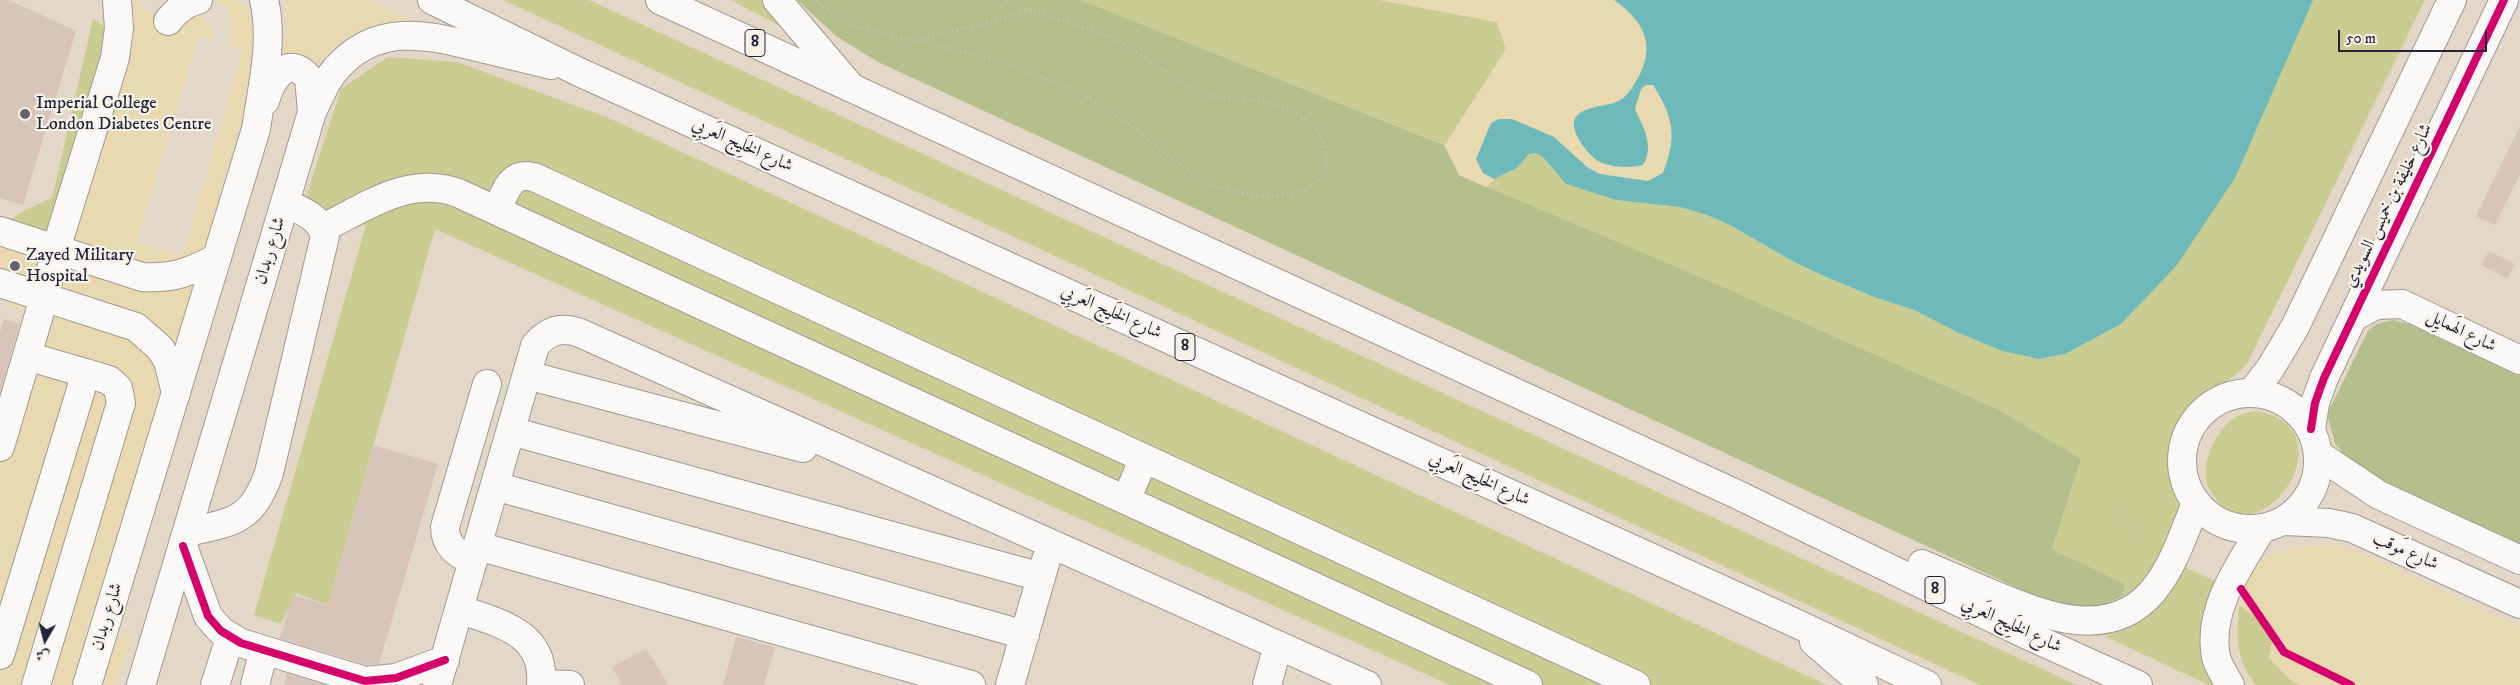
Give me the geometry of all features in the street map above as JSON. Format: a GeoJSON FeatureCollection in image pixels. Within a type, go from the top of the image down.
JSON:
{"type":"FeatureCollection","features":[{"type":"Feature","properties":{"kind":"main road"},"geometry":{"type":"LineString","coordinates":[[0,447],[44,298],[56,249],[115,58],[119,28],[117,0]]}},
{"type":"Feature","properties":{"kind":"main road"},"geometry":{"type":"LineString","coordinates":[[168,10],[176,11],[185,4],[198,0]]}},
{"type":"Feature","properties":{"kind":"main road","name":"شارع ربدان"},"geometry":{"type":"LineString","coordinates":[[87,685],[256,129],[268,38],[268,19],[264,0]]}},
{"type":"Feature","properties":{"kind":"main road","name":"شارع الخَلِيج العَربِي"},"geometry":{"type":"LineString","coordinates":[[432,0],[579,72],[1791,621],[1926,685]]}},
{"type":"Feature","properties":{"kind":"main road","name":"شارع الخَلِيج العَربِي"},"geometry":{"type":"LineString","coordinates":[[660,0],[1734,493],[2026,634],[2138,685]]}},
{"type":"Feature","properties":{"kind":"main road"},"geometry":{"type":"LineString","coordinates":[[777,0],[850,86]]}},
{"type":"Feature","properties":{"kind":"main road","name":"شارع خليفة بن خميس السويدي"},"geometry":{"type":"LineString","coordinates":[[2252,392],[2270,369],[2295,327],[2452,0]]}},
{"type":"Feature","properties":{"kind":"main road","name":"شارع خليفة بن خميس السويدي"},"geometry":{"type":"LineString","coordinates":[[2311,429],[2312,416],[2319,390],[2504,0]]}},
{"type":"Feature","properties":{"kind":"main road","name":"شارع ربدان"},"geometry":{"type":"LineString","coordinates":[[141,685],[312,112],[335,70],[359,49],[388,36],[434,36],[579,72]]}},
{"type":"Feature","properties":{"kind":"main road"},"geometry":{"type":"LineString","coordinates":[[256,129],[270,83],[276,75],[288,68],[301,70],[309,78],[312,112]]}},
{"type":"Feature","properties":{"kind":"main road"},"geometry":{"type":"LineString","coordinates":[[497,210],[508,184],[514,179],[527,175],[534,176],[1636,685]]}},
{"type":"Feature","properties":{"kind":"main road"},"geometry":{"type":"LineString","coordinates":[[323,228],[398,191],[420,186],[441,186],[497,210],[1528,685]]}},
{"type":"Feature","properties":{"kind":"main road"},"geometry":{"type":"LineString","coordinates":[[286,203],[314,218],[323,228],[324,245],[269,473],[262,494],[250,510],[234,520],[185,539],[203,607],[214,624],[230,638],[373,683],[402,676],[441,672],[535,346],[541,338],[560,329],[570,329],[1367,685]]}},
{"type":"Feature","properties":{"kind":"main road"},"geometry":{"type":"LineString","coordinates":[[0,231],[142,277],[162,278],[180,276],[217,258]]}},
{"type":"Feature","properties":{"kind":"main road"},"geometry":{"type":"LineString","coordinates":[[2380,260],[2389,284],[2402,304]]}},
{"type":"Feature","properties":{"kind":"main road"},"geometry":{"type":"LineString","coordinates":[[0,283],[136,327],[149,336],[160,348],[168,362],[176,393]]}},
{"type":"Feature","properties":{"kind":"main road","name":"شارع الهَمايِل"},"geometry":{"type":"LineString","coordinates":[[2353,317],[2376,305],[2402,304],[2520,360]]}},
{"type":"Feature","properties":{"kind":"main road"},"geometry":{"type":"LineString","coordinates":[[27,356],[114,383],[120,395],[121,403],[36,685]]}},
{"type":"Feature","properties":{"kind":"main road"},"geometry":{"type":"LineString","coordinates":[[0,655],[5,624],[86,373]]}},
{"type":"Feature","properties":{"kind":"main road"},"geometry":{"type":"LineString","coordinates":[[527,375],[882,468]]}},
{"type":"Feature","properties":{"kind":"main road"},"geometry":{"type":"LineString","coordinates":[[487,384],[445,527],[446,540],[450,547],[462,556],[475,554],[971,685]]}},
{"type":"Feature","properties":{"kind":"main road"},"geometry":{"type":"LineString","coordinates":[[2252,392],[2270,395],[2286,402],[2300,414],[2311,429],[2319,455],[2318,475],[2311,493],[2299,509],[2273,524],[2244,529],[2226,524],[2209,516],[2196,503],[2186,486],[2182,467],[2183,448],[2189,430],[2200,414],[2215,402],[2233,395],[2252,392]]}},
{"type":"Feature","properties":{"kind":"main road"},"geometry":{"type":"LineString","coordinates":[[511,431],[1041,577]]}},
{"type":"Feature","properties":{"kind":"main road"},"geometry":{"type":"LineString","coordinates":[[2319,455],[2379,495],[2520,560]]}},
{"type":"Feature","properties":{"kind":"main road"},"geometry":{"type":"LineString","coordinates":[[1126,500],[1144,458]]}},
{"type":"Feature","properties":{"kind":"main road"},"geometry":{"type":"LineString","coordinates":[[495,486],[1025,635]]}},
{"type":"Feature","properties":{"kind":"main road"},"geometry":{"type":"LineString","coordinates":[[1734,493],[1916,562],[2039,614],[2073,621],[2104,619],[2119,614],[2152,593],[2175,556],[2196,503]]}},
{"type":"Feature","properties":{"kind":"main road","name":"شارع مَوقب"},"geometry":{"type":"LineString","coordinates":[[2273,524],[2314,521],[2352,528],[2520,604]]}},
{"type":"Feature","properties":{"kind":"main road"},"geometry":{"type":"LineString","coordinates":[[2230,685],[2216,659],[2216,624],[2221,601],[2229,584],[2273,524]]}},
{"type":"Feature","properties":{"kind":"main road"},"geometry":{"type":"LineString","coordinates":[[1010,685],[1050,544]]}},
{"type":"Feature","properties":{"kind":"main road"},"geometry":{"type":"LineString","coordinates":[[459,609],[513,629],[522,635],[535,651],[539,662],[541,684],[570,685]]}},
{"type":"Feature","properties":{"kind":"main road"},"geometry":{"type":"LineString","coordinates":[[1791,621],[1864,685]]}},
{"type":"Feature","properties":{"kind":"main road"},"geometry":{"type":"LineString","coordinates":[[5,624],[50,638]]}},
{"type":"Feature","properties":{"kind":"main road"},"geometry":{"type":"LineString","coordinates":[[215,685],[230,638]]}},
{"type":"Feature","properties":{"kind":"main road"},"geometry":{"type":"LineString","coordinates":[[1267,685],[1278,645]]}},
{"type":"Feature","properties":{"kind":"main road"},"geometry":{"type":"LineString","coordinates":[[255,685],[264,650]]}},
{"type":"Feature","properties":{"kind":"path"},"geometry":{"type":"LineString","coordinates":[[816,0],[825,9],[853,26],[976,54],[1072,89],[1140,132],[1197,178],[1226,190],[1267,197],[1299,192],[1321,178],[1327,164],[1325,147],[1317,128],[1293,112],[1256,100],[1224,99],[1200,92],[1170,77],[1114,38],[1066,21],[1029,12],[1004,0]]}},
{"type":"Feature","properties":{"kind":"path"},"geometry":{"type":"LineString","coordinates":[[916,41],[1029,12]]}},
{"type":"Feature","properties":{"kind":"path"},"geometry":{"type":"LineString","coordinates":[[2115,510],[2145,542]]}},
{"type":"Feature","properties":{"kind":"green space"},"geometry":{"type":"Polygon","coordinates":[[[503,0],[589,0],[2077,685],[1980,685],[503,0]]]}},
{"type":"Feature","properties":{"kind":"green space"},"geometry":{"type":"Polygon","coordinates":[[[731,0],[763,0],[784,28],[731,0]]]}},
{"type":"Feature","properties":{"kind":"green space"},"geometry":{"type":"Polygon","coordinates":[[[797,0],[1081,0],[1444,145],[1459,175],[1707,280],[1997,409],[2081,459],[2052,549],[2125,584],[2123,596],[2092,611],[2050,603],[878,62],[836,36],[797,0]]]}},
{"type":"Feature","properties":{"kind":"green space"},"geometry":{"type":"Polygon","coordinates":[[[1081,0],[1380,0],[1497,22],[1506,49],[1445,145],[1081,0]]]}},
{"type":"Feature","properties":{"kind":"green space"},"geometry":{"type":"Polygon","coordinates":[[[2276,0],[2425,0],[2247,364],[2189,411],[2174,435],[2170,459],[2179,518],[2176,534],[2143,583],[2123,596],[2125,584],[2052,549],[2081,459],[1486,187],[1494,179],[1517,168],[1529,154],[1534,153],[1542,156],[1566,184],[1616,200],[1680,207],[1707,215],[1730,225],[1794,262],[1824,276],[1874,297],[1914,310],[1959,333],[2002,351],[2039,359],[2065,354],[2121,324],[2276,0]]]}},
{"type":"Feature","properties":{"kind":"green space"},"geometry":{"type":"Polygon","coordinates":[[[93,19],[108,28],[102,59],[52,239],[1,226],[25,210],[52,198],[93,19]]]}},
{"type":"Feature","properties":{"kind":"green space"},"geometry":{"type":"Polygon","coordinates":[[[387,57],[457,62],[609,118],[1827,685],[1450,685],[435,229],[328,605],[296,593],[281,624],[254,615],[366,225],[304,203],[341,89],[387,57]]]}},
{"type":"Feature","properties":{"kind":"green space"},"geometry":{"type":"Polygon","coordinates":[[[2393,320],[2409,324],[2520,376],[2520,544],[2359,471],[2335,444],[2327,414],[2368,331],[2376,324],[2393,320]]]}},
{"type":"Feature","properties":{"kind":"green space"},"geometry":{"type":"Polygon","coordinates":[[[2255,411],[2284,422],[2297,440],[2298,463],[2288,486],[2272,504],[2251,514],[2230,511],[2211,492],[2207,484],[2206,465],[2208,456],[2216,438],[2231,420],[2240,415],[2255,411]]]}},
{"type":"Feature","properties":{"kind":"green space"},"geometry":{"type":"Polygon","coordinates":[[[2184,567],[2217,582],[2208,671],[2213,685],[2209,685],[2104,636],[2142,619],[2161,601],[2184,567]]]}},
{"type":"Feature","properties":{"kind":"green space"},"geometry":{"type":"Polygon","coordinates":[[[2239,605],[2274,628],[2270,658],[2292,681],[2301,685],[2256,685],[2244,666],[2238,647],[2239,605]]]}},
{"type":"Feature","properties":{"kind":"sand"},"geometry":{"type":"Polygon","coordinates":[[[128,0],[141,0],[138,7],[175,22],[196,14],[207,22],[213,31],[213,40],[199,36],[136,243],[183,255],[243,49],[229,45],[232,26],[230,14],[223,4],[217,0],[233,0],[251,10],[249,0],[258,0],[260,8],[248,98],[203,251],[179,275],[77,246],[75,236],[128,45],[128,0]]]}},
{"type":"Feature","properties":{"kind":"sand"},"geometry":{"type":"Polygon","coordinates":[[[286,0],[368,0],[425,26],[391,25],[361,31],[336,45],[314,72],[280,65],[286,33],[286,0]]]}},
{"type":"Feature","properties":{"kind":"sand"},"geometry":{"type":"Polygon","coordinates":[[[1380,0],[1614,0],[1624,7],[1639,23],[1646,42],[1644,63],[1630,92],[1609,105],[1588,110],[1643,126],[1635,109],[1641,89],[1646,85],[1653,85],[1665,108],[1671,128],[1672,138],[1663,173],[1648,181],[1600,174],[1512,119],[1499,119],[1491,123],[1483,173],[1494,179],[1486,187],[1459,175],[1445,145],[1506,49],[1497,22],[1380,0]]]}},
{"type":"Feature","properties":{"kind":"sand"},"geometry":{"type":"Polygon","coordinates":[[[0,243],[38,257],[42,261],[35,281],[0,271],[0,243]]]}},
{"type":"Feature","properties":{"kind":"sand"},"geometry":{"type":"Polygon","coordinates":[[[73,269],[148,293],[175,291],[195,286],[174,356],[62,293],[61,285],[64,275],[73,269]]]}},
{"type":"Feature","properties":{"kind":"sand"},"geometry":{"type":"Polygon","coordinates":[[[0,290],[144,345],[155,354],[164,389],[78,685],[0,685],[0,437],[36,322],[0,298],[0,290]]]}},
{"type":"Feature","properties":{"kind":"sand"},"geometry":{"type":"Polygon","coordinates":[[[2333,545],[2358,552],[2520,627],[2520,685],[2301,685],[2292,681],[2269,658],[2274,628],[2239,605],[2247,581],[2254,568],[2262,561],[2270,556],[2291,549],[2333,545]]]}},
{"type":"Feature","properties":{"kind":"sand"},"geometry":{"type":"Polygon","coordinates":[[[125,633],[131,634],[116,685],[101,685],[114,641],[125,633]]]}},
{"type":"Feature","properties":{"kind":"water"},"geometry":{"type":"Polygon","coordinates":[[[1614,0],[2313,0],[2235,178],[2177,265],[2121,324],[2065,354],[2039,359],[2002,351],[1959,333],[1914,310],[1874,297],[1824,276],[1794,262],[1730,225],[1707,215],[1680,207],[1616,200],[1566,184],[1542,156],[1535,153],[1529,154],[1517,168],[1494,179],[1483,173],[1476,159],[1491,123],[1499,119],[1512,119],[1554,137],[1587,167],[1600,174],[1648,181],[1663,173],[1672,138],[1671,128],[1665,108],[1653,85],[1646,85],[1641,89],[1635,109],[1648,144],[1648,151],[1643,165],[1620,167],[1598,161],[1584,147],[1574,128],[1576,117],[1580,113],[1617,102],[1625,97],[1640,74],[1645,62],[1646,42],[1643,32],[1632,15],[1614,0]]]}},
{"type":"Feature","properties":{"kind":"building","name":"Imperial College London Diabetes Centre"},"geometry":{"type":"Polygon","coordinates":[[[0,0],[9,0],[76,31],[23,205],[0,198],[0,0]]]}},
{"type":"Feature","properties":{"kind":"building"},"geometry":{"type":"Polygon","coordinates":[[[2520,126],[2520,174],[2495,225],[2476,216],[2520,126]]]}},
{"type":"Feature","properties":{"kind":"building"},"geometry":{"type":"Polygon","coordinates":[[[2489,251],[2515,264],[2507,279],[2481,265],[2489,251]]]}},
{"type":"Feature","properties":{"kind":"building"},"geometry":{"type":"Polygon","coordinates":[[[4,319],[20,324],[0,392],[0,332],[4,319]]]}},
{"type":"Feature","properties":{"kind":"building"},"geometry":{"type":"Polygon","coordinates":[[[374,445],[438,464],[379,664],[367,665],[280,639],[293,595],[328,605],[374,445]]]}},
{"type":"Feature","properties":{"kind":"building"},"geometry":{"type":"Polygon","coordinates":[[[736,637],[775,647],[764,685],[723,685],[736,637]]]}},
{"type":"Feature","properties":{"kind":"building"},"geometry":{"type":"Polygon","coordinates":[[[646,649],[669,685],[622,685],[612,667],[646,649]]]}},
{"type":"Feature","properties":{"kind":"building"},"geometry":{"type":"Polygon","coordinates":[[[287,673],[325,685],[284,685],[287,673]]]}},
{"type":"Feature","properties":{"kind":"cycle path"},"geometry":{"type":"LineString","coordinates":[[2311,429],[2315,403],[2324,378],[2504,0]]}},
{"type":"Feature","properties":{"kind":"cycle path"},"geometry":{"type":"LineString","coordinates":[[183,546],[208,616],[221,631],[241,643],[365,681],[396,678],[445,660]]}},
{"type":"Feature","properties":{"kind":"cycle path"},"geometry":{"type":"LineString","coordinates":[[2241,589],[2284,652],[2351,685]]}},
{"type":"Feature","properties":{"kind":"place","name":"Imperial College London Diabetes Centre"},"geometry":{"type":"Point","coordinates":[25,114]}},
{"type":"Feature","properties":{"kind":"place","name":"Zayed Military Hospital"},"geometry":{"type":"Point","coordinates":[15,266]}}]}
